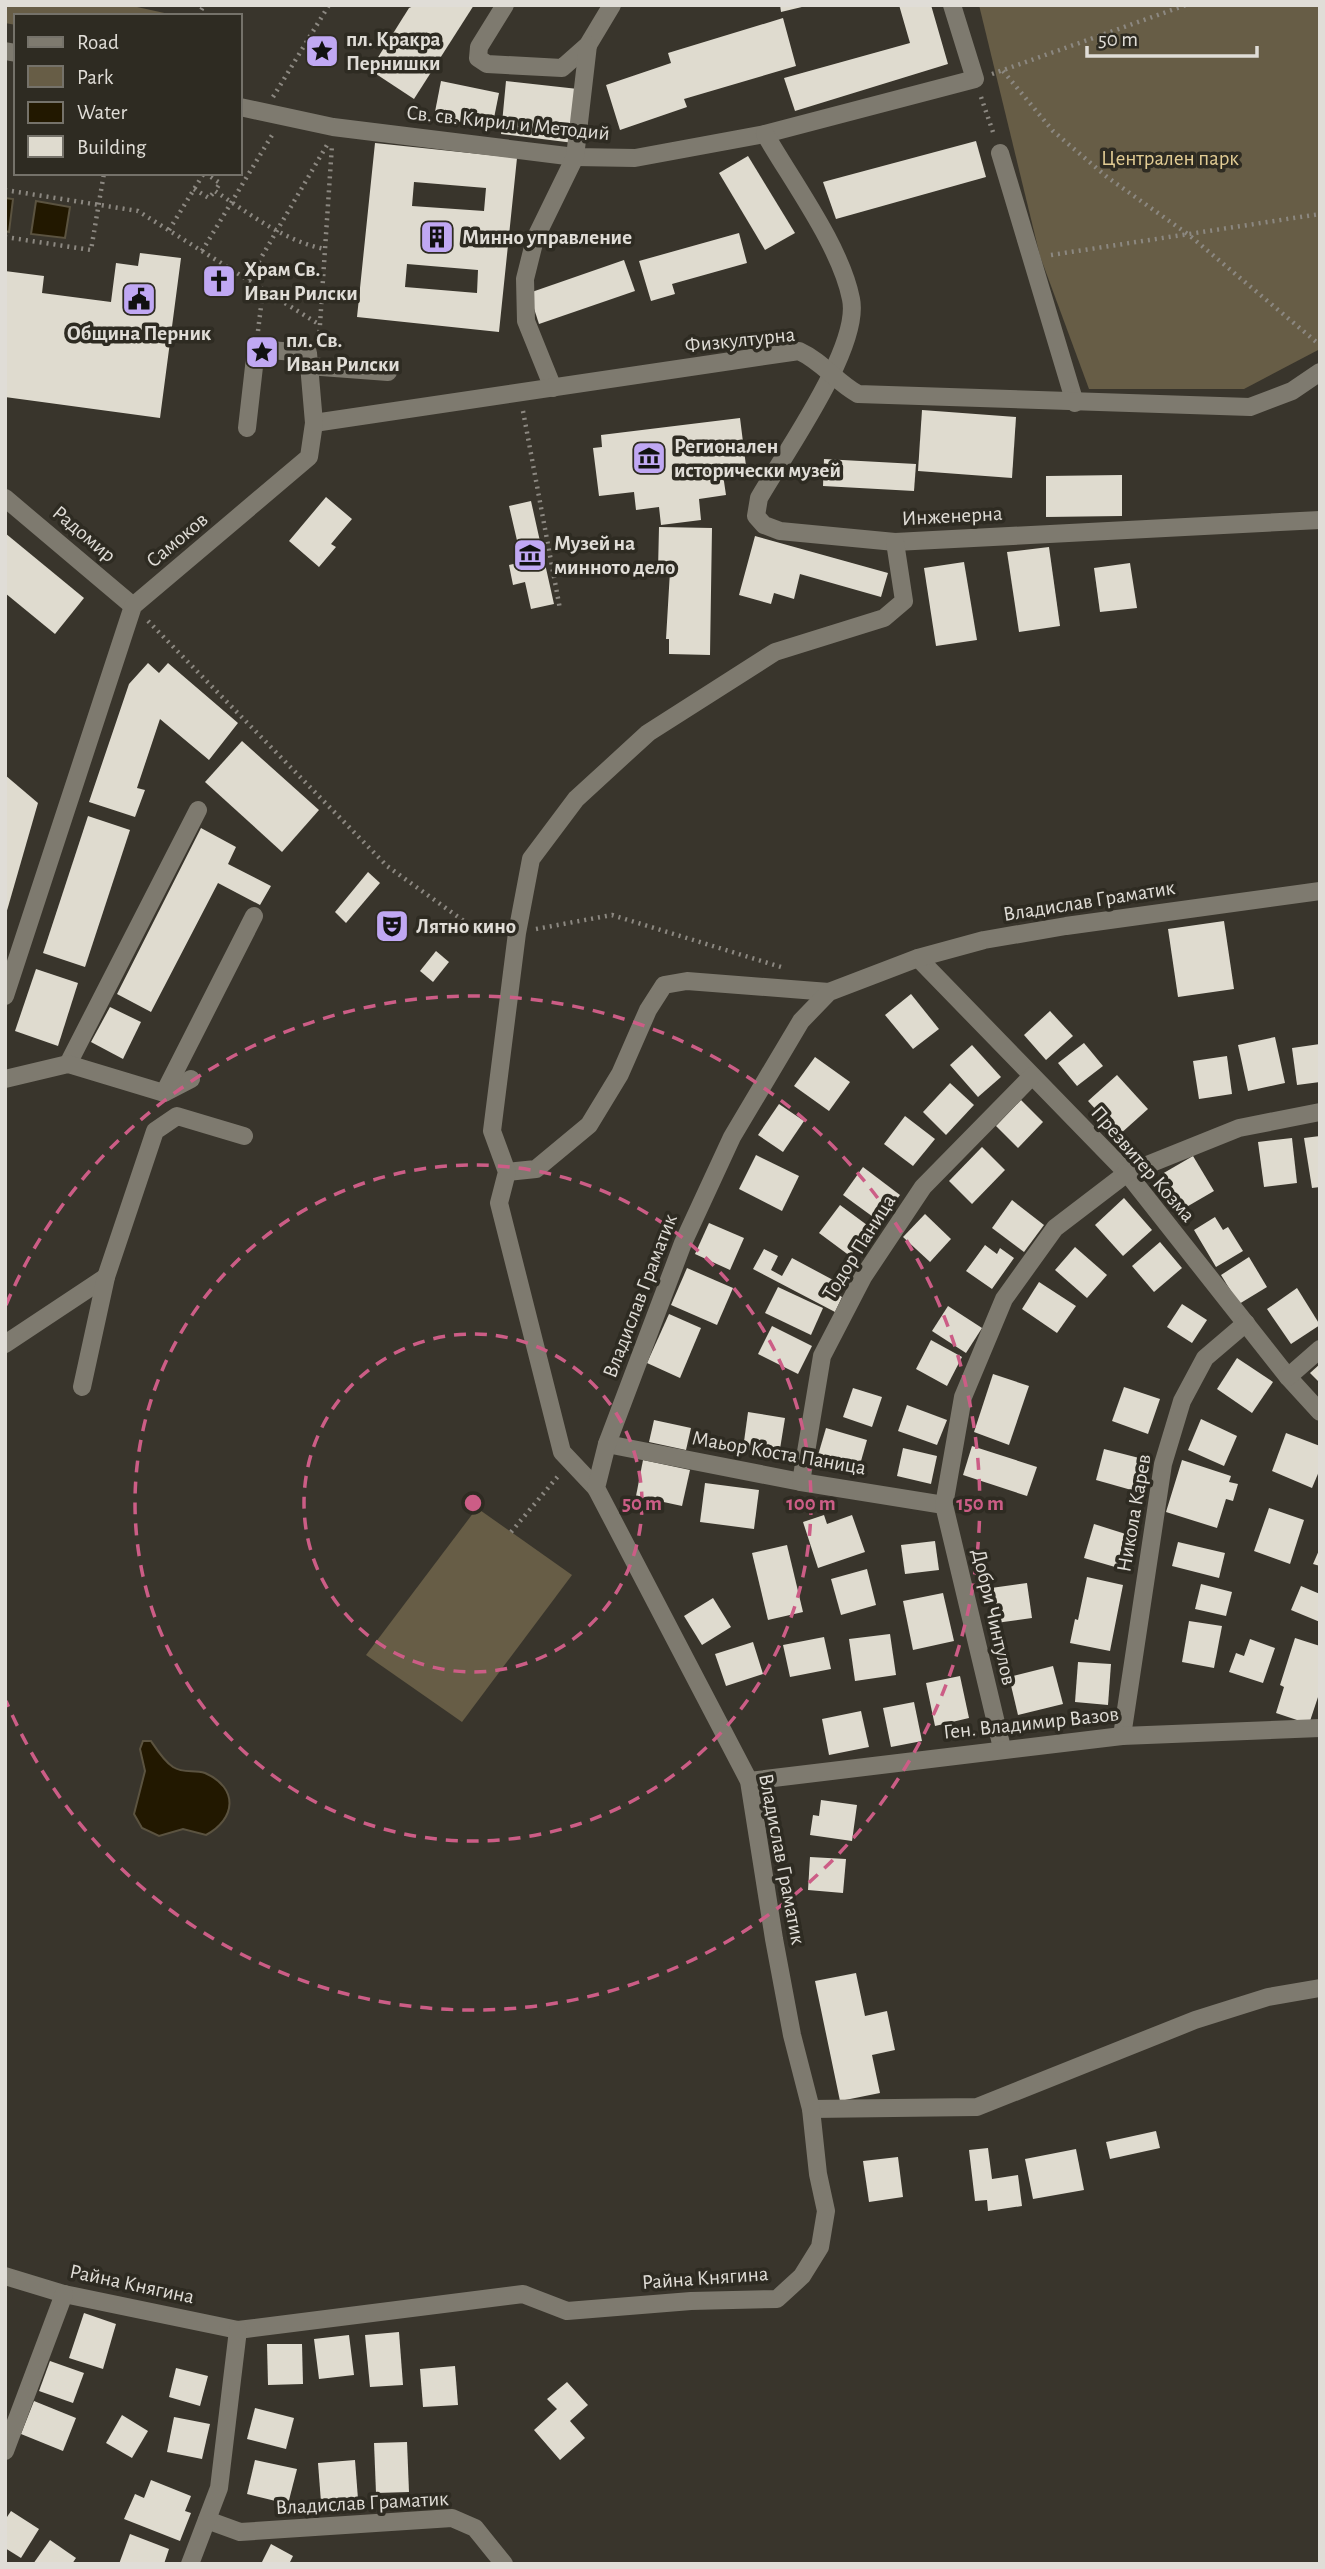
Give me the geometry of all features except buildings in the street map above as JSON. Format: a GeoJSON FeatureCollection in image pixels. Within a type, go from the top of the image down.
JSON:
{"type":"FeatureCollection","features":[{"type":"Feature","properties":{"kind":"street"},"geometry":{"type":"LineString","coordinates":[[505,5],[479,47],[478,58],[487,64],[562,68],[588,45],[612,5]]}},
{"type":"Feature","properties":{"kind":"street"},"geometry":{"type":"LineString","coordinates":[[952,5],[975,79]]}},
{"type":"Feature","properties":{"kind":"street"},"geometry":{"type":"LineString","coordinates":[[553,388],[526,321],[525,279],[535,239],[575,157],[588,45]]}},
{"type":"Feature","properties":{"kind":"street","name":"Св. св. Кирил и Методий"},"geometry":{"type":"LineString","coordinates":[[242,108],[333,127],[575,157],[635,158],[765,134],[975,79]]}},
{"type":"Feature","properties":{"kind":"street"},"geometry":{"type":"LineString","coordinates":[[765,134],[840,262],[852,300],[852,321],[845,348],[832,373]]}},
{"type":"Feature","properties":{"kind":"street"},"geometry":{"type":"LineString","coordinates":[[1000,153],[1075,403]]}},
{"type":"Feature","properties":{"kind":"street"},"geometry":{"type":"LineString","coordinates":[[247,428],[256,349],[308,353],[313,367],[388,372]]}},
{"type":"Feature","properties":{"kind":"street","name":"Физкултурна"},"geometry":{"type":"LineString","coordinates":[[314,423],[799,351],[818,360],[844,386],[858,394],[1075,403],[1250,407],[1292,391],[1320,372]]}},
{"type":"Feature","properties":{"kind":"street","name":"Самоков"},"geometry":{"type":"LineString","coordinates":[[133,606],[309,457],[314,423],[313,367]]}},
{"type":"Feature","properties":{"kind":"street","name":"Инженерна"},"geometry":{"type":"LineString","coordinates":[[832,373],[758,498],[756,516],[764,526],[780,531],[895,542],[1320,520]]}},
{"type":"Feature","properties":{"kind":"street","name":"Радомир"},"geometry":{"type":"LineString","coordinates":[[5,498],[133,606]]}},
{"type":"Feature","properties":{"kind":"street"},"geometry":{"type":"LineString","coordinates":[[596,1488],[562,1452],[499,1203],[507,1172],[492,1131],[517,933],[531,859],[576,799],[648,733],[775,652],[884,618],[904,600],[895,542]]}},
{"type":"Feature","properties":{"kind":"street"},"geometry":{"type":"LineString","coordinates":[[5,996],[133,606]]}},
{"type":"Feature","properties":{"kind":"street"},"geometry":{"type":"LineString","coordinates":[[68,1064],[198,810]]}},
{"type":"Feature","properties":{"kind":"street","name":"Владислав Граматик"},"geometry":{"type":"LineString","coordinates":[[811,2109],[789,2021],[749,1781],[596,1488],[607,1444],[683,1243],[732,1137],[801,1021],[829,992],[918,958],[984,940],[1320,891]]}},
{"type":"Feature","properties":{"kind":"street"},"geometry":{"type":"LineString","coordinates":[[164,1093],[254,916]]}},
{"type":"Feature","properties":{"kind":"street","name":"Презвитер Козма"},"geometry":{"type":"LineString","coordinates":[[918,958],[1127,1173],[1288,1377],[1320,1412]]}},
{"type":"Feature","properties":{"kind":"street"},"geometry":{"type":"LineString","coordinates":[[507,1172],[536,1169],[589,1125],[620,1074],[648,1010],[664,985],[687,981],[829,992]]}},
{"type":"Feature","properties":{"kind":"street"},"geometry":{"type":"LineString","coordinates":[[5,1079],[68,1064],[164,1093],[191,1079]]}},
{"type":"Feature","properties":{"kind":"street","name":"Тодор Паница"},"geometry":{"type":"LineString","coordinates":[[801,1482],[822,1356],[863,1277],[923,1188],[1032,1076]]}},
{"type":"Feature","properties":{"kind":"street","name":"Добри Чинтулов"},"geometry":{"type":"LineString","coordinates":[[1002,1748],[944,1505],[963,1397],[1004,1299],[1055,1228],[1127,1173],[1239,1128],[1320,1112]]}},
{"type":"Feature","properties":{"kind":"street"},"geometry":{"type":"LineString","coordinates":[[82,1387],[106,1278],[155,1131],[177,1116],[244,1136]]}},
{"type":"Feature","properties":{"kind":"street"},"geometry":{"type":"LineString","coordinates":[[5,1344],[106,1278]]}},
{"type":"Feature","properties":{"kind":"street","name":"Никола Карев"},"geometry":{"type":"LineString","coordinates":[[1122,1736],[1163,1464],[1182,1401],[1205,1358],[1246,1324]]}},
{"type":"Feature","properties":{"kind":"street"},"geometry":{"type":"LineString","coordinates":[[1288,1377],[1320,1349]]}},
{"type":"Feature","properties":{"kind":"street","name":"Маьор Коста Паница"},"geometry":{"type":"LineString","coordinates":[[607,1444],[801,1482],[944,1505]]}},
{"type":"Feature","properties":{"kind":"street","name":"Ген. Владимир Вазов"},"geometry":{"type":"LineString","coordinates":[[749,1781],[1002,1748],[1122,1736],[1320,1728]]}},
{"type":"Feature","properties":{"kind":"street"},"geometry":{"type":"LineString","coordinates":[[811,2109],[978,2107],[1195,2020],[1268,1997],[1320,1988]]}},
{"type":"Feature","properties":{"kind":"street","name":"Райна Княгина"},"geometry":{"type":"LineString","coordinates":[[5,2276],[64,2294],[238,2330],[523,2294],[568,2311],[691,2301],[777,2299],[802,2276],[820,2248],[827,2211],[818,2174],[811,2109]]}},
{"type":"Feature","properties":{"kind":"street"},"geometry":{"type":"LineString","coordinates":[[5,2451],[64,2294]]}},
{"type":"Feature","properties":{"kind":"street"},"geometry":{"type":"LineString","coordinates":[[190,2564],[219,2488],[238,2330]]}},
{"type":"Feature","properties":{"kind":"street","name":"Владислав Граматик"},"geometry":{"type":"LineString","coordinates":[[207,2520],[240,2532],[452,2518],[475,2528],[504,2564]]}},
{"type":"Feature","properties":{"kind":"path"},"geometry":{"type":"LineString","coordinates":[[264,113],[329,5]]}},
{"type":"Feature","properties":{"kind":"path"},"geometry":{"type":"LineString","coordinates":[[1186,5],[1003,71],[1053,131],[1107,177],[1189,235],[1320,345]]}},
{"type":"Feature","properties":{"kind":"path"},"geometry":{"type":"LineString","coordinates":[[975,79],[1000,153]]}},
{"type":"Feature","properties":{"kind":"path"},"geometry":{"type":"LineString","coordinates":[[202,251],[283,117]]}},
{"type":"Feature","properties":{"kind":"path"},"geometry":{"type":"LineString","coordinates":[[248,280],[333,135],[320,326],[313,367]]}},
{"type":"Feature","properties":{"kind":"path"},"geometry":{"type":"LineString","coordinates":[[5,237],[91,250],[104,175]]}},
{"type":"Feature","properties":{"kind":"path"},"geometry":{"type":"LineString","coordinates":[[169,230],[204,175]]}},
{"type":"Feature","properties":{"kind":"path"},"geometry":{"type":"LineString","coordinates":[[194,189],[209,198],[220,183],[208,175]]}},
{"type":"Feature","properties":{"kind":"path"},"geometry":{"type":"LineString","coordinates":[[5,190],[138,211],[320,326]]}},
{"type":"Feature","properties":{"kind":"path"},"geometry":{"type":"LineString","coordinates":[[215,191],[305,245],[325,250]]}},
{"type":"Feature","properties":{"kind":"path"},"geometry":{"type":"LineString","coordinates":[[1031,258],[1320,214]]}},
{"type":"Feature","properties":{"kind":"path"},"geometry":{"type":"LineString","coordinates":[[256,349],[263,290]]}},
{"type":"Feature","properties":{"kind":"path"},"geometry":{"type":"LineString","coordinates":[[520,393],[560,609]]}},
{"type":"Feature","properties":{"kind":"path"},"geometry":{"type":"LineString","coordinates":[[133,606],[387,866],[468,924],[517,933],[612,915],[783,968]]}},
{"type":"Feature","properties":{"kind":"path"},"geometry":{"type":"LineString","coordinates":[[511,1532],[570,1461]]}},
{"type":"Feature","properties":{"kind":"green space"},"geometry":{"type":"Polygon","coordinates":[[[5,5],[128,5],[169,14],[14,14],[14,25],[5,23],[5,5]]]}},
{"type":"Feature","properties":{"kind":"green space","name":"Централен парк"},"geometry":{"type":"Polygon","coordinates":[[[979,5],[1320,5],[1320,349],[1244,389],[1089,389],[1040,256],[979,5]]]}},
{"type":"Feature","properties":{"kind":"green space"},"geometry":{"type":"Polygon","coordinates":[[[477,1508],[572,1575],[462,1722],[366,1655],[477,1508]]]}},
{"type":"Feature","properties":{"kind":"water"},"geometry":{"type":"Polygon","coordinates":[[[5,198],[13,199],[9,232],[5,231],[5,198]]]}},
{"type":"Feature","properties":{"kind":"water"},"geometry":{"type":"Polygon","coordinates":[[[36,201],[70,207],[65,238],[31,234],[36,201]]]}},
{"type":"Feature","properties":{"kind":"water"},"geometry":{"type":"Polygon","coordinates":[[[143,1741],[151,1741],[173,1767],[205,1773],[224,1787],[230,1804],[223,1821],[216,1828],[206,1835],[183,1829],[159,1836],[142,1828],[134,1814],[145,1771],[140,1749],[143,1741]]]}},
{"type":"Feature","properties":{"kind":"place","name":"пл. Кракра Пернишки"},"geometry":{"type":"Point","coordinates":[322,51]}},
{"type":"Feature","properties":{"kind":"place","name":"Минно управление"},"geometry":{"type":"Point","coordinates":[437,237]}},
{"type":"Feature","properties":{"kind":"place","name":"Храм Св. Иван Рилски"},"geometry":{"type":"Point","coordinates":[219,281]}},
{"type":"Feature","properties":{"kind":"place","name":"Община Перник"},"geometry":{"type":"Point","coordinates":[139,299]}},
{"type":"Feature","properties":{"kind":"place","name":"пл. Св. Иван Рилски"},"geometry":{"type":"Point","coordinates":[262,352]}},
{"type":"Feature","properties":{"kind":"place","name":"Регионален исторически музей"},"geometry":{"type":"Point","coordinates":[649,458]}},
{"type":"Feature","properties":{"kind":"place","name":"Музей на минното дело"},"geometry":{"type":"Point","coordinates":[530,555]}},
{"type":"Feature","properties":{"kind":"place","name":"Лятно кино"},"geometry":{"type":"Point","coordinates":[392,926]}}]}
